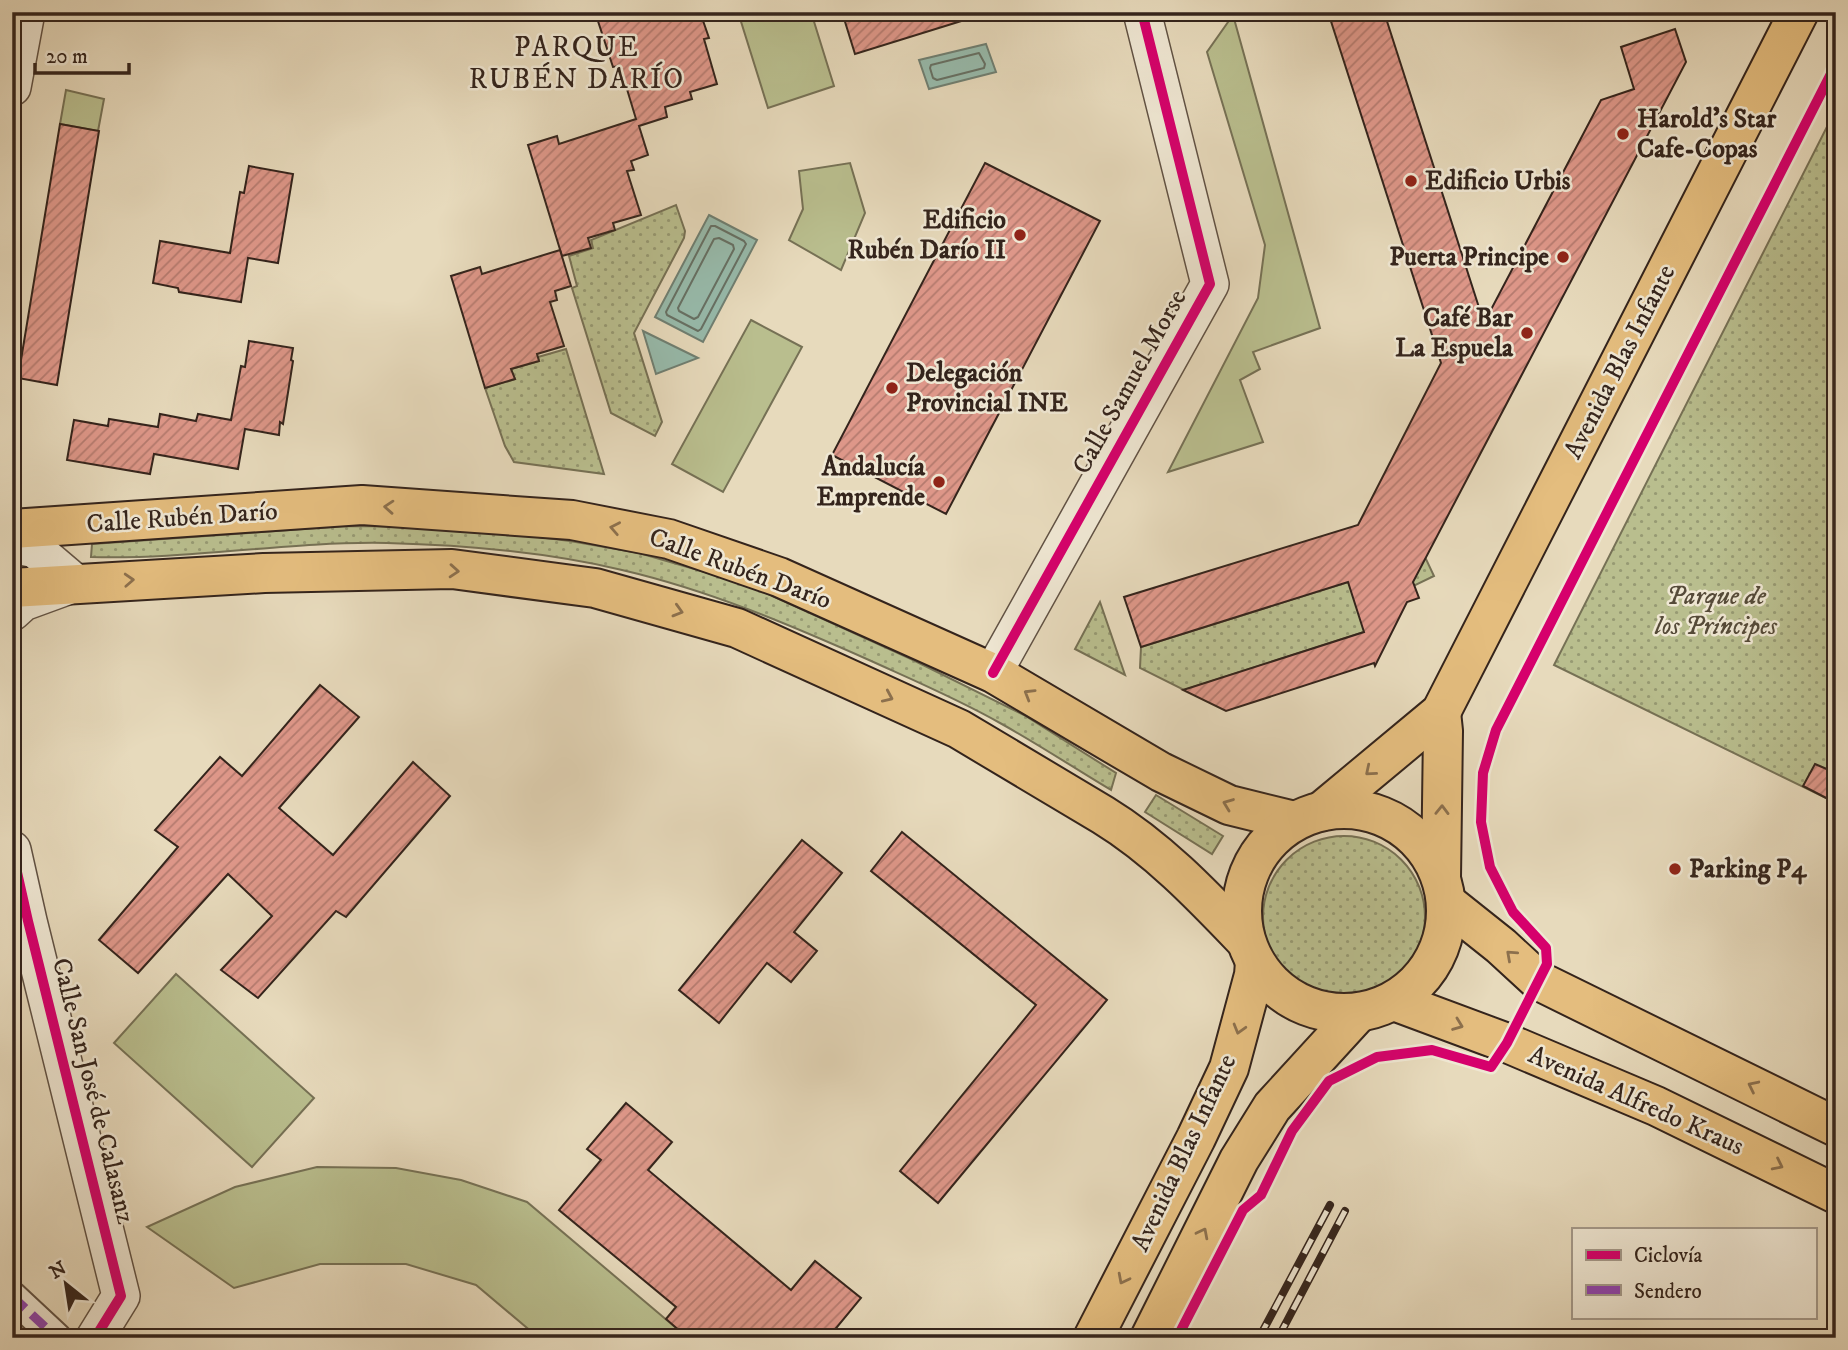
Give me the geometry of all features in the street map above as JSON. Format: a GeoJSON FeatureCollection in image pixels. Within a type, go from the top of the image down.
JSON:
{"type":"FeatureCollection","features":[{"type":"Feature","properties":{"kind":"main road","name":"Avenida Blas Infante"},"geometry":{"type":"LineString","coordinates":[[1441,712],[1799,12]]}},
{"type":"Feature","properties":{"kind":"main road","name":"Calle Rubén Darío"},"geometry":{"type":"LineString","coordinates":[[12,529],[362,505],[572,520],[669,539],[779,577],[993,673],[1172,778],[1229,805],[1308,816]]}},
{"type":"Feature","properties":{"kind":"main road"},"geometry":{"type":"LineString","coordinates":[[12,588],[264,573],[452,569],[595,588],[737,628],[960,729],[1104,815],[1185,879],[1250,951],[1273,986],[1298,1004],[1327,1013],[1358,1013],[1394,1001],[1418,983],[1435,960],[1445,932],[1441,712]]}},
{"type":"Feature","properties":{"kind":"main road"},"geometry":{"type":"LineString","coordinates":[[1250,951],[1241,905],[1249,872],[1267,843],[1308,816],[1441,712]]}},
{"type":"Feature","properties":{"kind":"main road"},"geometry":{"type":"LineString","coordinates":[[1308,816],[1352,809],[1381,816],[1407,830],[1428,852],[1444,891],[1539,981],[1836,1127]]}},
{"type":"Feature","properties":{"kind":"main road","name":"Avenida Blas Infante"},"geometry":{"type":"LineString","coordinates":[[1093,1338],[1229,1068],[1254,975],[1250,951]]}},
{"type":"Feature","properties":{"kind":"main road","name":"Avenida Alfredo Kraus"},"geometry":{"type":"LineString","coordinates":[[1394,1001],[1507,1043],[1656,1105],[1836,1194]]}},
{"type":"Feature","properties":{"kind":"main road","name":"Avenida Blas Infante"},"geometry":{"type":"LineString","coordinates":[[1150,1338],[1239,1160],[1272,1107],[1358,1013]]}},
{"type":"Feature","properties":{"kind":"street"},"geometry":{"type":"LineString","coordinates":[[12,87],[26,12]]}},
{"type":"Feature","properties":{"kind":"street","name":"Calle Samuel Morse"},"geometry":{"type":"LineString","coordinates":[[993,673],[1210,284],[1142,12]]}},
{"type":"Feature","properties":{"kind":"street"},"geometry":{"type":"LineString","coordinates":[[12,544],[35,549],[75,583],[23,602],[12,612]]}},
{"type":"Feature","properties":{"kind":"street","name":"Calle San José de Calasanz"},"geometry":{"type":"LineString","coordinates":[[12,850],[20,922],[121,1296],[95,1338]]}},
{"type":"Feature","properties":{"kind":"street"},"geometry":{"type":"LineString","coordinates":[[12,1296],[57,1338]]}},
{"type":"Feature","properties":{"kind":"green space"},"geometry":{"type":"Polygon","coordinates":[[[738,12],[811,12],[834,86],[768,108],[738,12]]]}},
{"type":"Feature","properties":{"kind":"green space"},"geometry":{"type":"Polygon","coordinates":[[[1233,15],[1320,328],[1253,352],[1260,369],[1240,380],[1263,442],[1168,472],[1258,298],[1265,245],[1207,52],[1233,15]]]}},
{"type":"Feature","properties":{"kind":"green space"},"geometry":{"type":"Polygon","coordinates":[[[66,90],[104,99],[98,131],[60,124],[66,90]]]}},
{"type":"Feature","properties":{"kind":"green space","name":"Parque de los Príncipes"},"geometry":{"type":"Polygon","coordinates":[[[1836,109],[1836,803],[1554,665],[1836,109]]]}},
{"type":"Feature","properties":{"kind":"green space"},"geometry":{"type":"Polygon","coordinates":[[[850,163],[865,213],[841,270],[789,240],[803,209],[799,171],[850,163]]]}},
{"type":"Feature","properties":{"kind":"green space"},"geometry":{"type":"Polygon","coordinates":[[[676,205],[685,231],[684,238],[634,333],[662,422],[655,436],[611,413],[572,288],[577,286],[569,256],[593,248],[591,240],[676,205]]]}},
{"type":"Feature","properties":{"kind":"green space"},"geometry":{"type":"Polygon","coordinates":[[[751,320],[802,347],[723,492],[672,464],[751,320]]]}},
{"type":"Feature","properties":{"kind":"green space"},"geometry":{"type":"Polygon","coordinates":[[[566,349],[604,474],[514,462],[505,446],[485,388],[515,379],[511,369],[566,349]]]}},
{"type":"Feature","properties":{"kind":"green space"},"geometry":{"type":"Polygon","coordinates":[[[346,526],[457,527],[570,541],[639,553],[722,577],[766,593],[911,659],[1024,715],[1116,773],[1111,790],[984,714],[869,660],[717,598],[622,570],[505,550],[387,543],[313,545],[165,556],[91,557],[92,544],[346,526]]]}},
{"type":"Feature","properties":{"kind":"green space"},"geometry":{"type":"Polygon","coordinates":[[[1411,555],[1426,559],[1434,576],[1411,587],[1364,632],[1184,690],[1140,668],[1141,647],[1377,573],[1411,555]]]}},
{"type":"Feature","properties":{"kind":"green space"},"geometry":{"type":"Polygon","coordinates":[[[1100,602],[1125,675],[1075,649],[1100,602]]]}},
{"type":"Feature","properties":{"kind":"green space"},"geometry":{"type":"Polygon","coordinates":[[[1156,795],[1223,836],[1212,854],[1145,812],[1156,795]]]}},
{"type":"Feature","properties":{"kind":"green space"},"geometry":{"type":"Polygon","coordinates":[[[1344,836],[1375,842],[1402,859],[1419,886],[1425,917],[1419,948],[1402,975],[1375,992],[1344,998],[1313,992],[1286,975],[1269,948],[1263,917],[1269,886],[1286,859],[1313,842],[1344,836]]]}},
{"type":"Feature","properties":{"kind":"green space"},"geometry":{"type":"Polygon","coordinates":[[[176,974],[314,1098],[252,1167],[114,1043],[176,974]]]}},
{"type":"Feature","properties":{"kind":"green space"},"geometry":{"type":"Polygon","coordinates":[[[317,1167],[396,1168],[461,1180],[527,1202],[688,1338],[539,1338],[476,1285],[406,1264],[320,1264],[234,1288],[147,1227],[235,1187],[317,1167]]]}},
{"type":"Feature","properties":{"kind":"water"},"geometry":{"type":"Polygon","coordinates":[[[986,44],[996,72],[929,89],[919,60],[986,44]]]}},
{"type":"Feature","properties":{"kind":"water"},"geometry":{"type":"Polygon","coordinates":[[[709,215],[757,240],[703,342],[655,317],[709,215]]]}},
{"type":"Feature","properties":{"kind":"water"},"geometry":{"type":"Polygon","coordinates":[[[643,331],[698,358],[656,374],[643,331]]]}},
{"type":"Feature","properties":{"kind":"building"},"geometry":{"type":"Polygon","coordinates":[[[595,12],[700,12],[709,38],[704,39],[717,84],[690,92],[692,99],[665,107],[667,117],[639,126],[648,155],[631,161],[634,170],[627,171],[641,215],[613,223],[615,230],[588,238],[591,248],[562,256],[528,145],[557,136],[559,144],[636,119],[620,66],[613,67],[595,12]]]}},
{"type":"Feature","properties":{"kind":"building"},"geometry":{"type":"Polygon","coordinates":[[[842,12],[970,12],[971,18],[855,54],[842,12]]]}},
{"type":"Feature","properties":{"kind":"building","name":"Edificio Urbis"},"geometry":{"type":"Polygon","coordinates":[[[1328,12],[1384,12],[1484,323],[1601,100],[1634,89],[1621,47],[1675,29],[1686,62],[1413,582],[1419,598],[1407,602],[1375,666],[1374,663],[1226,711],[1183,690],[1364,632],[1348,582],[1141,647],[1124,597],[1358,525],[1441,363],[1328,12]]]}},
{"type":"Feature","properties":{"kind":"building"},"geometry":{"type":"Polygon","coordinates":[[[60,124],[99,131],[57,385],[18,378],[60,124]]]}},
{"type":"Feature","properties":{"kind":"building"},"geometry":{"type":"Polygon","coordinates":[[[985,163],[1100,221],[946,514],[832,455],[985,163]]]}},
{"type":"Feature","properties":{"kind":"building"},"geometry":{"type":"Polygon","coordinates":[[[249,166],[293,174],[278,263],[248,258],[241,302],[179,292],[178,288],[153,283],[160,241],[230,253],[240,192],[244,193],[249,166]]]}},
{"type":"Feature","properties":{"kind":"building"},"geometry":{"type":"Polygon","coordinates":[[[560,250],[571,286],[555,291],[557,300],[550,302],[564,346],[537,354],[539,361],[511,369],[515,379],[485,388],[451,276],[480,267],[482,274],[560,250]]]}},
{"type":"Feature","properties":{"kind":"building"},"geometry":{"type":"Polygon","coordinates":[[[249,341],[293,348],[293,361],[279,435],[245,429],[238,469],[154,454],[150,474],[67,460],[74,420],[108,426],[109,419],[158,427],[160,414],[196,421],[198,414],[231,420],[241,366],[245,367],[249,341]]]}},
{"type":"Feature","properties":{"kind":"building"},"geometry":{"type":"Polygon","coordinates":[[[320,685],[359,717],[279,808],[333,855],[413,762],[450,796],[346,917],[336,911],[258,998],[221,970],[272,916],[228,874],[138,973],[99,940],[178,847],[155,830],[220,757],[242,776],[320,685]]]}},
{"type":"Feature","properties":{"kind":"building"},"geometry":{"type":"Polygon","coordinates":[[[1815,764],[1836,773],[1836,803],[1803,786],[1815,764]]]}},
{"type":"Feature","properties":{"kind":"building"},"geometry":{"type":"Polygon","coordinates":[[[902,832],[1107,1000],[938,1203],[900,1171],[1036,1005],[871,871],[902,832]]]}},
{"type":"Feature","properties":{"kind":"building"},"geometry":{"type":"Polygon","coordinates":[[[802,840],[842,873],[794,932],[817,951],[791,982],[767,963],[719,1023],[679,990],[802,840]]]}},
{"type":"Feature","properties":{"kind":"building"},"geometry":{"type":"Polygon","coordinates":[[[626,1103],[672,1142],[648,1170],[791,1290],[815,1261],[861,1298],[828,1338],[688,1338],[666,1319],[676,1307],[559,1210],[601,1160],[587,1149],[626,1103]]]}},
{"type":"Feature","properties":{"kind":"railway"},"geometry":{"type":"LineString","coordinates":[[1259,1338],[1330,1205]]}},
{"type":"Feature","properties":{"kind":"railway"},"geometry":{"type":"LineString","coordinates":[[1278,1338],[1345,1211]]}},
{"type":"Feature","properties":{"kind":"marked path"},"geometry":{"type":"LineString","coordinates":[[12,1296],[57,1338]]}},
{"type":"Feature","properties":{"kind":"cycle path"},"geometry":{"type":"LineString","coordinates":[[993,673],[1210,284],[1142,12]]}},
{"type":"Feature","properties":{"kind":"cycle path"},"geometry":{"type":"LineString","coordinates":[[1177,1338],[1243,1210],[1261,1195],[1292,1131],[1329,1081],[1377,1057],[1432,1050],[1491,1067],[1507,1043],[1547,964],[1546,948],[1513,912],[1490,867],[1481,822],[1483,773],[1496,730],[1836,64]]}},
{"type":"Feature","properties":{"kind":"cycle path"},"geometry":{"type":"LineString","coordinates":[[12,850],[121,1296],[95,1338]]}},
{"type":"Feature","properties":{"kind":"place","name":"Harold's Star Cafe-Copas"},"geometry":{"type":"Point","coordinates":[1623,134]}},
{"type":"Feature","properties":{"kind":"place","name":"Edificio Urbis"},"geometry":{"type":"Point","coordinates":[1411,181]}},
{"type":"Feature","properties":{"kind":"place","name":"Edificio Rubén Darío II"},"geometry":{"type":"Point","coordinates":[1020,235]}},
{"type":"Feature","properties":{"kind":"place","name":"Puerta Principe"},"geometry":{"type":"Point","coordinates":[1563,257]}},
{"type":"Feature","properties":{"kind":"place","name":"Café Bar La Espuela"},"geometry":{"type":"Point","coordinates":[1527,333]}},
{"type":"Feature","properties":{"kind":"place","name":"Delegación Provincial INE"},"geometry":{"type":"Point","coordinates":[892,388]}},
{"type":"Feature","properties":{"kind":"place","name":"Andalucía Emprende"},"geometry":{"type":"Point","coordinates":[939,482]}},
{"type":"Feature","properties":{"kind":"place","name":"Parking P4"},"geometry":{"type":"Point","coordinates":[1675,869]}},
{"type":"Feature","properties":{"kind":"district","name":"PARQUE RUBÉN DARÍO"},"geometry":{"type":"Point","coordinates":[577,63]}}]}
